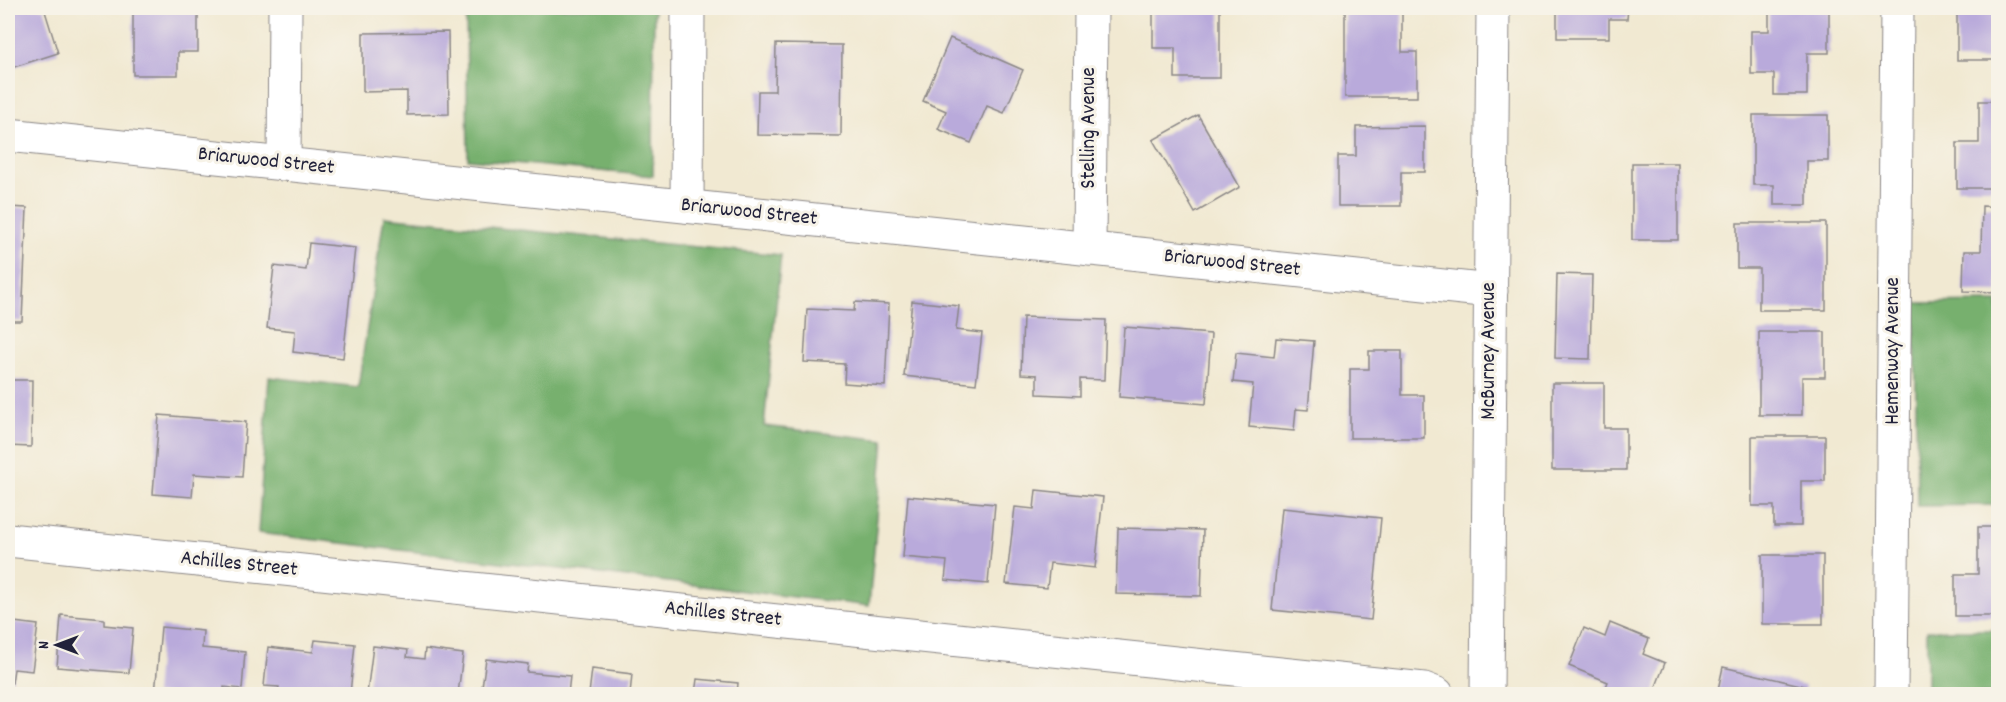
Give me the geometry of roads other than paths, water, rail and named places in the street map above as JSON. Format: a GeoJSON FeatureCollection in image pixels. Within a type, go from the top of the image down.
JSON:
{"type":"FeatureCollection","features":[{"type":"Feature","properties":{"kind":"street"},"geometry":{"type":"LineString","coordinates":[[284,164],[285,8]]}},
{"type":"Feature","properties":{"kind":"street"},"geometry":{"type":"LineString","coordinates":[[687,206],[688,8]]}},
{"type":"Feature","properties":{"kind":"street","name":"Stelling Avenue"},"geometry":{"type":"LineString","coordinates":[[1089,249],[1091,8]]}},
{"type":"Feature","properties":{"kind":"street","name":"McBurney Avenue"},"geometry":{"type":"LineString","coordinates":[[1487,694],[1493,8]]}},
{"type":"Feature","properties":{"kind":"street","name":"Hemenway Avenue"},"geometry":{"type":"LineString","coordinates":[[1891,694],[1897,8]]}},
{"type":"Feature","properties":{"kind":"street","name":"Briarwood Street"},"geometry":{"type":"LineString","coordinates":[[8,135],[1491,291]]}},
{"type":"Feature","properties":{"kind":"street","name":"Achilles Street"},"geometry":{"type":"LineString","coordinates":[[8,540],[1424,689],[1437,694]]}}]}
